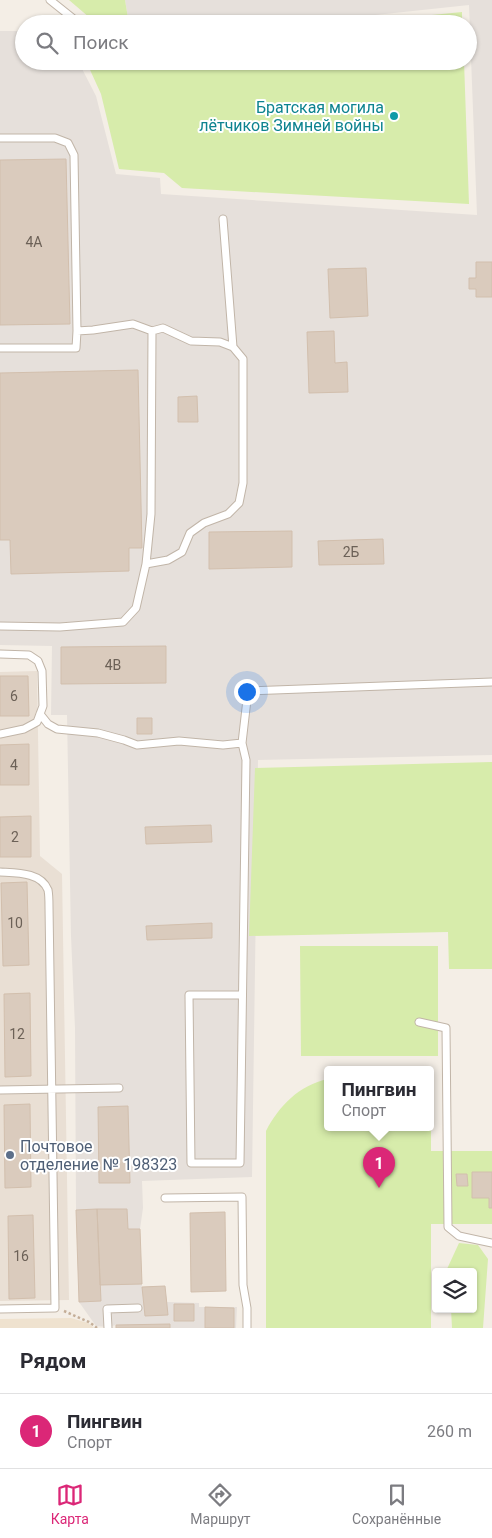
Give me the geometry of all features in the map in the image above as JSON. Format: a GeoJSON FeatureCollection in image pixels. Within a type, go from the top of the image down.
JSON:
{"type":"FeatureCollection","features":[{"type":"Feature","properties":{"kind":"lane"},"geometry":{"type":"LineString","coordinates":[[50,0],[69,15]]}},
{"type":"Feature","properties":{"kind":"lane"},"geometry":{"type":"LineString","coordinates":[[0,138],[55,138],[68,143],[74,155],[77,330],[76,348],[0,348]]}},
{"type":"Feature","properties":{"kind":"lane"},"geometry":{"type":"LineString","coordinates":[[223,218],[233,347]]}},
{"type":"Feature","properties":{"kind":"lane"},"geometry":{"type":"LineString","coordinates":[[77,330],[93,330],[133,324],[152,331],[163,328],[191,340],[220,342],[233,347],[243,359],[243,483],[239,503],[228,514],[204,523],[190,533],[182,552],[168,560],[146,564]]}},
{"type":"Feature","properties":{"kind":"lane"},"geometry":{"type":"LineString","coordinates":[[0,626],[60,627],[123,622],[136,608],[146,564],[151,514],[152,331]]}},
{"type":"Feature","properties":{"kind":"lane"},"geometry":{"type":"LineString","coordinates":[[0,654],[29,655],[38,661],[42,671],[43,706],[37,722],[24,729],[0,734]]}},
{"type":"Feature","properties":{"kind":"lane"},"geometry":{"type":"LineString","coordinates":[[242,994],[189,995],[191,1163],[240,1163],[246,760],[242,743],[248,691],[492,682]]}},
{"type":"Feature","properties":{"kind":"lane"},"geometry":{"type":"LineString","coordinates":[[40,714],[48,724],[57,729],[98,732],[137,745],[179,741],[223,746],[242,743]]}},
{"type":"Feature","properties":{"kind":"lane"},"geometry":{"type":"LineString","coordinates":[[0,872],[26,873],[48,889],[55,1308],[0,1309]]}},
{"type":"Feature","properties":{"kind":"lane"},"geometry":{"type":"LineString","coordinates":[[419,1022],[446,1028],[448,1227],[459,1236],[492,1243]]}},
{"type":"Feature","properties":{"kind":"lane"},"geometry":{"type":"LineString","coordinates":[[0,1090],[119,1088]]}},
{"type":"Feature","properties":{"kind":"lane"},"geometry":{"type":"LineString","coordinates":[[165,1198],[242,1197],[243,1286],[247,1308],[247,1328]]}},
{"type":"Feature","properties":{"kind":"lane"},"geometry":{"type":"LineString","coordinates":[[108,1328],[107,1309],[138,1308]]}},
{"type":"Feature","properties":{"kind":"path"},"geometry":{"type":"LineString","coordinates":[[55,1308],[89,1322],[97,1328]]}},
{"type":"Feature","properties":{"kind":"shaded area"},"geometry":{"type":"Polygon","coordinates":[[[125,0],[492,0],[492,755],[258,760],[252,1177],[142,1181],[143,1208],[140,1229],[142,1287],[165,1286],[167,1302],[199,1303],[199,1307],[237,1307],[236,1328],[116,1328],[116,1325],[108,1327],[96,1326],[79,1302],[76,1210],[75,1028],[71,936],[67,715],[51,715],[52,646],[0,645],[0,31],[15,31],[15,70],[83,70],[96,96],[116,174],[160,178],[161,194],[477,215],[471,70],[477,70],[477,15],[469,15],[469,5],[375,15],[128,15],[125,0]]]}},
{"type":"Feature","properties":{"kind":"shaded area"},"geometry":{"type":"Polygon","coordinates":[[[37,671],[40,856],[62,874],[69,1300],[0,1301],[0,672],[37,671]]]}},
{"type":"Feature","properties":{"kind":"shaded area"},"geometry":{"type":"Polygon","coordinates":[[[71,1318],[88,1323],[94,1328],[0,1328],[0,1319],[71,1318]]]}},
{"type":"Feature","properties":{"kind":"green space"},"geometry":{"type":"Polygon","coordinates":[[[69,0],[125,0],[128,15],[86,15],[69,0]]]}},
{"type":"Feature","properties":{"kind":"green space"},"geometry":{"type":"Polygon","coordinates":[[[462,12],[462,15],[432,15],[462,12]]]}},
{"type":"Feature","properties":{"kind":"green space"},"geometry":{"type":"Polygon","coordinates":[[[90,70],[464,70],[469,204],[182,188],[164,173],[119,169],[101,94],[90,70]]]}},
{"type":"Feature","properties":{"kind":"green space"},"geometry":{"type":"Polygon","coordinates":[[[492,762],[492,969],[449,969],[448,932],[249,936],[255,768],[492,762]]]}},
{"type":"Feature","properties":{"kind":"green space"},"geometry":{"type":"Polygon","coordinates":[[[300,946],[438,946],[438,1056],[301,1056],[300,946]]]}},
{"type":"Feature","properties":{"kind":"green space"},"geometry":{"type":"Polygon","coordinates":[[[324,1080],[324,1131],[431,1131],[431,1151],[492,1151],[492,1224],[431,1224],[431,1328],[266,1328],[266,1131],[277,1113],[291,1098],[299,1091],[324,1080]]]}},
{"type":"Feature","properties":{"kind":"green space"},"geometry":{"type":"Polygon","coordinates":[[[459,1243],[478,1245],[488,1259],[483,1328],[452,1328],[451,1313],[477,1313],[477,1268],[447,1268],[459,1243]]]}},
{"type":"Feature","properties":{"kind":"building"},"geometry":{"type":"Polygon","coordinates":[[[66,159],[70,324],[0,325],[0,160],[66,159]]]}},
{"type":"Feature","properties":{"kind":"building"},"geometry":{"type":"Polygon","coordinates":[[[476,262],[492,262],[492,297],[476,297],[476,289],[469,289],[469,278],[476,278],[476,262]]]}},
{"type":"Feature","properties":{"kind":"building"},"geometry":{"type":"Polygon","coordinates":[[[366,268],[368,316],[330,318],[328,269],[366,268]]]}},
{"type":"Feature","properties":{"kind":"building"},"geometry":{"type":"Polygon","coordinates":[[[334,331],[335,363],[347,362],[348,392],[309,393],[307,332],[334,331]]]}},
{"type":"Feature","properties":{"kind":"building"},"geometry":{"type":"Polygon","coordinates":[[[138,370],[142,548],[129,548],[129,571],[11,574],[10,540],[0,540],[0,373],[138,370]]]}},
{"type":"Feature","properties":{"kind":"building"},"geometry":{"type":"Polygon","coordinates":[[[197,396],[198,422],[178,422],[178,397],[197,396]]]}},
{"type":"Feature","properties":{"kind":"building"},"geometry":{"type":"Polygon","coordinates":[[[292,531],[292,567],[209,569],[209,532],[292,531]]]}},
{"type":"Feature","properties":{"kind":"building"},"geometry":{"type":"Polygon","coordinates":[[[383,539],[384,564],[319,565],[318,541],[383,539]]]}},
{"type":"Feature","properties":{"kind":"building"},"geometry":{"type":"Polygon","coordinates":[[[166,646],[166,683],[61,684],[61,647],[166,646]]]}},
{"type":"Feature","properties":{"kind":"building"},"geometry":{"type":"Polygon","coordinates":[[[0,676],[28,676],[29,716],[0,716],[0,676]]]}},
{"type":"Feature","properties":{"kind":"building"},"geometry":{"type":"Polygon","coordinates":[[[137,718],[152,718],[152,734],[137,734],[137,718]]]}},
{"type":"Feature","properties":{"kind":"building"},"geometry":{"type":"Polygon","coordinates":[[[29,744],[29,785],[0,785],[0,745],[29,744]]]}},
{"type":"Feature","properties":{"kind":"building"},"geometry":{"type":"Polygon","coordinates":[[[31,816],[31,857],[0,857],[0,817],[31,816]]]}},
{"type":"Feature","properties":{"kind":"building"},"geometry":{"type":"Polygon","coordinates":[[[211,825],[212,842],[146,844],[145,827],[211,825]]]}},
{"type":"Feature","properties":{"kind":"building"},"geometry":{"type":"Polygon","coordinates":[[[27,882],[29,965],[3,966],[1,883],[27,882]]]}},
{"type":"Feature","properties":{"kind":"building"},"geometry":{"type":"Polygon","coordinates":[[[212,923],[212,938],[147,940],[146,926],[212,923]]]}},
{"type":"Feature","properties":{"kind":"building"},"geometry":{"type":"Polygon","coordinates":[[[30,993],[31,1076],[5,1077],[4,994],[30,993]]]}},
{"type":"Feature","properties":{"kind":"building"},"geometry":{"type":"Polygon","coordinates":[[[30,1104],[31,1187],[5,1188],[4,1105],[30,1104]]]}},
{"type":"Feature","properties":{"kind":"building"},"geometry":{"type":"Polygon","coordinates":[[[128,1106],[130,1183],[99,1183],[98,1107],[128,1106]]]}},
{"type":"Feature","properties":{"kind":"building"},"geometry":{"type":"Polygon","coordinates":[[[472,1172],[492,1172],[492,1208],[489,1208],[489,1198],[472,1198],[472,1172]]]}},
{"type":"Feature","properties":{"kind":"building"},"geometry":{"type":"Polygon","coordinates":[[[456,1174],[467,1174],[468,1186],[457,1186],[456,1174]]]}},
{"type":"Feature","properties":{"kind":"building"},"geometry":{"type":"Polygon","coordinates":[[[97,1209],[127,1209],[128,1229],[140,1229],[142,1284],[100,1285],[97,1209]]]}},
{"type":"Feature","properties":{"kind":"building"},"geometry":{"type":"Polygon","coordinates":[[[97,1209],[101,1301],[79,1302],[76,1210],[97,1209]]]}},
{"type":"Feature","properties":{"kind":"building"},"geometry":{"type":"Polygon","coordinates":[[[225,1212],[226,1291],[191,1292],[190,1213],[225,1212]]]}},
{"type":"Feature","properties":{"kind":"building"},"geometry":{"type":"Polygon","coordinates":[[[33,1215],[35,1298],[9,1299],[8,1216],[33,1215]]]}},
{"type":"Feature","properties":{"kind":"building"},"geometry":{"type":"Polygon","coordinates":[[[165,1286],[168,1315],[145,1316],[142,1287],[165,1286]]]}},
{"type":"Feature","properties":{"kind":"building"},"geometry":{"type":"Polygon","coordinates":[[[174,1304],[194,1304],[194,1321],[174,1321],[174,1304]]]}},
{"type":"Feature","properties":{"kind":"building"},"geometry":{"type":"Polygon","coordinates":[[[205,1307],[234,1308],[234,1328],[205,1328],[205,1307]]]}},
{"type":"Feature","properties":{"kind":"building"},"geometry":{"type":"Polygon","coordinates":[[[170,1324],[170,1328],[116,1328],[116,1325],[170,1324]]]}},
{"type":"Feature","properties":{"kind":"place","name":"Братская могила лётчиков Зимней войны"},"geometry":{"type":"Point","coordinates":[394,116]}},
{"type":"Feature","properties":{"kind":"place","name":"Почтовое отделение № 198323"},"geometry":{"type":"Point","coordinates":[10,1155]}},
{"type":"Feature","properties":{"kind":"place","name":"Пингвин"},"geometry":{"type":"Point","coordinates":[379,1188]}}]}
